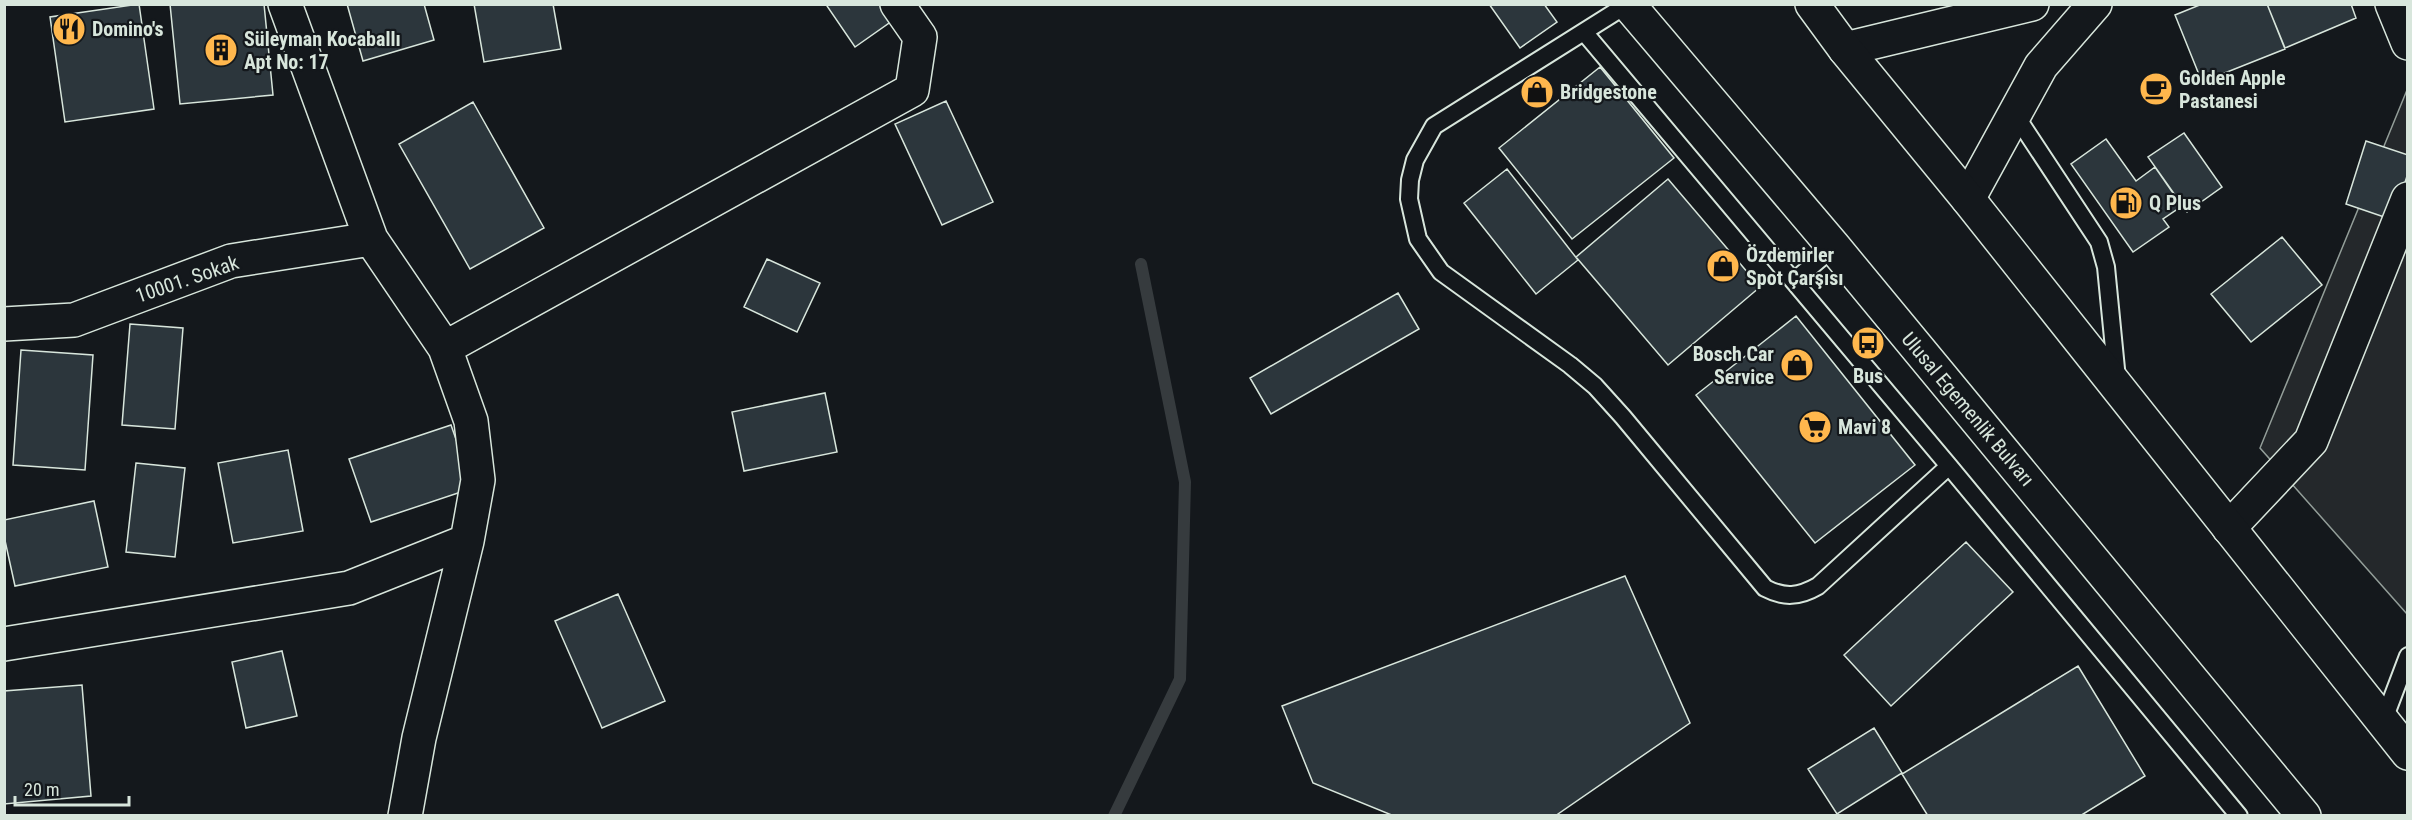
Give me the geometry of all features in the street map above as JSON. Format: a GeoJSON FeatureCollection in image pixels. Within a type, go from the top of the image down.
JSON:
{"type":"FeatureCollection","features":[{"type":"Feature","properties":{"kind":"main road"},"geometry":{"type":"LineString","coordinates":[[285,4],[371,239],[445,348],[471,421],[478,480],[447,632],[419,738],[405,816]]}},
{"type":"Feature","properties":{"kind":"main road"},"geometry":{"type":"LineString","coordinates":[[445,348],[912,90],[920,37],[897,4]]}},
{"type":"Feature","properties":{"kind":"main road","name":"Ulusal Egemenlik Bulvarı"},"geometry":{"type":"LineString","coordinates":[[1628,4],[1834,247],[2304,816]]}},
{"type":"Feature","properties":{"kind":"main road"},"geometry":{"type":"LineString","coordinates":[[1812,4],[1845,49],[2408,753]]}},
{"type":"Feature","properties":{"kind":"main road"},"geometry":{"type":"LineString","coordinates":[[1845,49],[2032,4]]}},
{"type":"Feature","properties":{"kind":"main road"},"geometry":{"type":"LineString","coordinates":[[1968,200],[2042,66],[2095,4]]}},
{"type":"Feature","properties":{"kind":"main road"},"geometry":{"type":"LineString","coordinates":[[2392,4],[2408,43]]}},
{"type":"Feature","properties":{"kind":"main road"},"geometry":{"type":"LineString","coordinates":[[2229,528],[2311,441],[2408,199]]}},
{"type":"Feature","properties":{"kind":"main road","name":"10001. Sokak"},"geometry":{"type":"LineString","coordinates":[[4,324],[74,320],[231,261],[371,239]]}},
{"type":"Feature","properties":{"kind":"main road"},"geometry":{"type":"LineString","coordinates":[[4,644],[349,588],[467,541]]}},
{"type":"Feature","properties":{"kind":"lane"},"geometry":{"type":"LineString","coordinates":[[1628,4],[1434,126],[1423,143],[1413,170],[1409,200],[1419,239],[1442,272],[1570,365],[1595,386],[1765,588],[1777,594],[1791,596],[1805,594],[1818,586],[1949,466]]}},
{"type":"Feature","properties":{"kind":"lane"},"geometry":{"type":"LineString","coordinates":[[1584,32],[1949,466],[2239,816]]}},
{"type":"Feature","properties":{"kind":"lane"},"geometry":{"type":"LineString","coordinates":[[2014,113],[2099,242],[2106,267],[2118,388]]}},
{"type":"Feature","properties":{"kind":"lane"},"geometry":{"type":"LineString","coordinates":[[1794,282],[1834,247]]}},
{"type":"Feature","properties":{"kind":"lane"},"geometry":{"type":"LineString","coordinates":[[2383,722],[2408,656]]}},
{"type":"Feature","properties":{"kind":"shaded area"},"geometry":{"type":"Polygon","coordinates":[[[2407,90],[2407,614],[2260,448],[2407,90]]]}},
{"type":"Feature","properties":{"kind":"building"},"geometry":{"type":"Polygon","coordinates":[[[139,4],[154,109],[65,122],[50,17],[139,4]]]}},
{"type":"Feature","properties":{"kind":"building","name":"Süleyman Kocaballı Apt No: 17"},"geometry":{"type":"Polygon","coordinates":[[[170,4],[264,4],[273,95],[180,104],[170,4]]]}},
{"type":"Feature","properties":{"kind":"building"},"geometry":{"type":"Polygon","coordinates":[[[347,4],[424,4],[434,40],[363,61],[347,4]]]}},
{"type":"Feature","properties":{"kind":"building"},"geometry":{"type":"Polygon","coordinates":[[[474,4],[553,4],[561,49],[484,62],[474,4]]]}},
{"type":"Feature","properties":{"kind":"building"},"geometry":{"type":"Polygon","coordinates":[[[828,4],[890,4],[899,16],[855,47],[827,6],[828,4]]]}},
{"type":"Feature","properties":{"kind":"building"},"geometry":{"type":"Polygon","coordinates":[[[1489,4],[1544,4],[1557,22],[1520,48],[1489,4]]]}},
{"type":"Feature","properties":{"kind":"building"},"geometry":{"type":"Polygon","coordinates":[[[2202,4],[2267,4],[2285,49],[2202,82],[2175,15],[2202,4]]]}},
{"type":"Feature","properties":{"kind":"building"},"geometry":{"type":"Polygon","coordinates":[[[2267,4],[2351,4],[2356,18],[2285,48],[2267,4]]]}},
{"type":"Feature","properties":{"kind":"building"},"geometry":{"type":"Polygon","coordinates":[[[1600,67],[1674,158],[1572,239],[1499,148],[1600,67]]]}},
{"type":"Feature","properties":{"kind":"building"},"geometry":{"type":"Polygon","coordinates":[[[946,101],[993,202],[942,225],[895,124],[946,101]]]}},
{"type":"Feature","properties":{"kind":"building"},"geometry":{"type":"Polygon","coordinates":[[[473,102],[544,228],[470,269],[399,144],[473,102]]]}},
{"type":"Feature","properties":{"kind":"building"},"geometry":{"type":"Polygon","coordinates":[[[2184,133],[2222,187],[2187,212],[2148,157],[2184,133]]]}},
{"type":"Feature","properties":{"kind":"building"},"geometry":{"type":"Polygon","coordinates":[[[2106,139],[2136,181],[2155,167],[2182,206],[2163,219],[2169,227],[2133,252],[2071,164],[2106,139]]]}},
{"type":"Feature","properties":{"kind":"building"},"geometry":{"type":"Polygon","coordinates":[[[2366,141],[2408,155],[2408,173],[2393,220],[2346,204],[2366,141]]]}},
{"type":"Feature","properties":{"kind":"building"},"geometry":{"type":"Polygon","coordinates":[[[1507,169],[1578,260],[1536,294],[1464,203],[1507,169]]]}},
{"type":"Feature","properties":{"kind":"building"},"geometry":{"type":"Polygon","coordinates":[[[1668,179],[1760,287],[1668,365],[1576,257],[1668,179]]]}},
{"type":"Feature","properties":{"kind":"building"},"geometry":{"type":"Polygon","coordinates":[[[2282,237],[2322,285],[2251,342],[2211,294],[2282,237]]]}},
{"type":"Feature","properties":{"kind":"building"},"geometry":{"type":"Polygon","coordinates":[[[767,259],[820,283],[797,332],[744,307],[767,259]]]}},
{"type":"Feature","properties":{"kind":"building"},"geometry":{"type":"Polygon","coordinates":[[[1398,293],[1419,329],[1271,414],[1250,378],[1398,293]]]}},
{"type":"Feature","properties":{"kind":"building"},"geometry":{"type":"Polygon","coordinates":[[[1796,316],[1915,465],[1815,543],[1696,395],[1796,316]]]}},
{"type":"Feature","properties":{"kind":"building"},"geometry":{"type":"Polygon","coordinates":[[[130,324],[183,328],[175,429],[122,425],[130,324]]]}},
{"type":"Feature","properties":{"kind":"building"},"geometry":{"type":"Polygon","coordinates":[[[21,350],[93,355],[85,470],[13,465],[21,350]]]}},
{"type":"Feature","properties":{"kind":"building"},"geometry":{"type":"Polygon","coordinates":[[[825,393],[837,452],[744,471],[732,412],[825,393]]]}},
{"type":"Feature","properties":{"kind":"building"},"geometry":{"type":"Polygon","coordinates":[[[451,425],[473,488],[371,522],[349,459],[451,425]]]}},
{"type":"Feature","properties":{"kind":"building"},"geometry":{"type":"Polygon","coordinates":[[[288,450],[303,531],[233,543],[218,463],[288,450]]]}},
{"type":"Feature","properties":{"kind":"building"},"geometry":{"type":"Polygon","coordinates":[[[136,463],[185,468],[175,557],[126,552],[136,463]]]}},
{"type":"Feature","properties":{"kind":"building"},"geometry":{"type":"Polygon","coordinates":[[[94,501],[108,567],[15,586],[4,536],[4,520],[94,501]]]}},
{"type":"Feature","properties":{"kind":"building"},"geometry":{"type":"Polygon","coordinates":[[[1966,542],[2013,592],[1891,706],[1844,655],[1966,542]]]}},
{"type":"Feature","properties":{"kind":"building"},"geometry":{"type":"Polygon","coordinates":[[[1625,576],[1690,723],[1555,816],[1394,816],[1313,783],[1282,706],[1625,576]]]}},
{"type":"Feature","properties":{"kind":"building"},"geometry":{"type":"Polygon","coordinates":[[[618,594],[665,701],[602,728],[555,621],[618,594]]]}},
{"type":"Feature","properties":{"kind":"building"},"geometry":{"type":"Polygon","coordinates":[[[282,651],[297,716],[246,728],[232,662],[282,651]]]}},
{"type":"Feature","properties":{"kind":"building"},"geometry":{"type":"Polygon","coordinates":[[[2078,666],[2145,776],[2080,816],[1928,816],[1902,774],[2078,666]]]}},
{"type":"Feature","properties":{"kind":"building"},"geometry":{"type":"Polygon","coordinates":[[[82,685],[91,796],[4,804],[4,691],[82,685]]]}},
{"type":"Feature","properties":{"kind":"building"},"geometry":{"type":"Polygon","coordinates":[[[1874,728],[1902,773],[1837,814],[1808,769],[1874,728]]]}},
{"type":"Feature","properties":{"kind":"waterway"},"geometry":{"type":"LineString","coordinates":[[1114,816],[1180,679],[1185,482],[1141,264]]}},
{"type":"Feature","properties":{"kind":"place","name":"Domino's"},"geometry":{"type":"Point","coordinates":[69,29]}},
{"type":"Feature","properties":{"kind":"place","name":"Süleyman Kocaballı Apt No: 17"},"geometry":{"type":"Point","coordinates":[221,50]}},
{"type":"Feature","properties":{"kind":"place","name":"Golden Apple Pastanesi"},"geometry":{"type":"Point","coordinates":[2156,89]}},
{"type":"Feature","properties":{"kind":"place","name":"Bridgestone"},"geometry":{"type":"Point","coordinates":[1537,92]}},
{"type":"Feature","properties":{"kind":"place","name":"Q Plus"},"geometry":{"type":"Point","coordinates":[2126,203]}},
{"type":"Feature","properties":{"kind":"place","name":"Özdemirler Spot Çarşısı"},"geometry":{"type":"Point","coordinates":[1723,266]}},
{"type":"Feature","properties":{"kind":"place","name":"Bus"},"geometry":{"type":"Point","coordinates":[1868,343]}},
{"type":"Feature","properties":{"kind":"place","name":"Bosch Car Service"},"geometry":{"type":"Point","coordinates":[1797,365]}},
{"type":"Feature","properties":{"kind":"place","name":"Mavi 8"},"geometry":{"type":"Point","coordinates":[1815,427]}}]}
